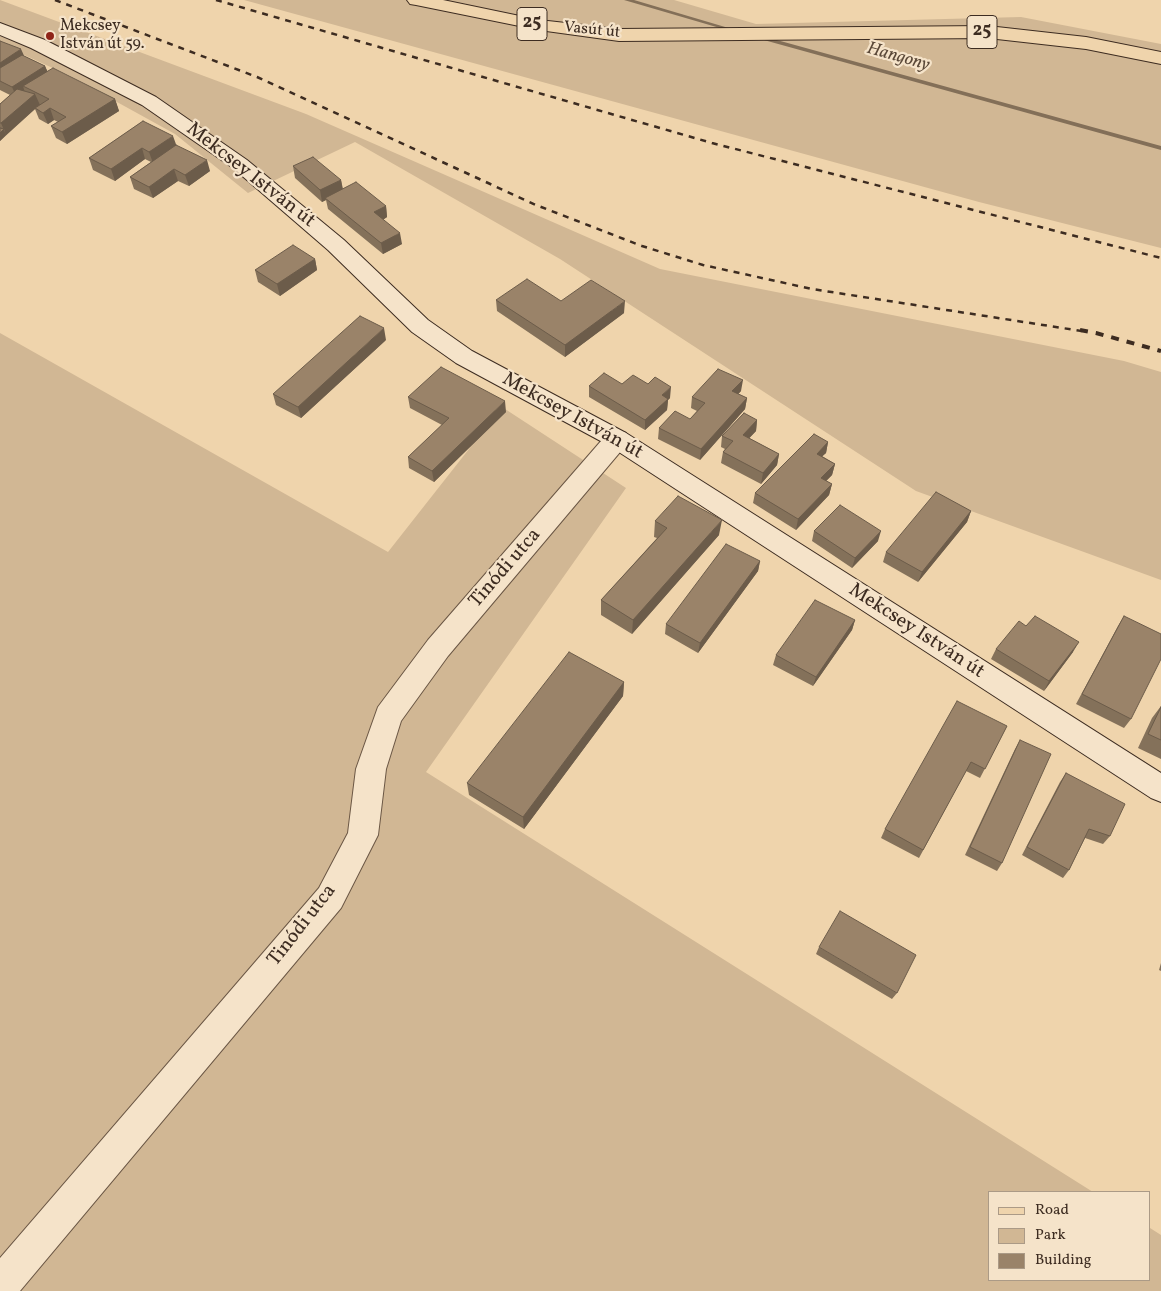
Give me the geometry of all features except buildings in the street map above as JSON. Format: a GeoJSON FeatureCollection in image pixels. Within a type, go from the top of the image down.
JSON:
{"type":"FeatureCollection","features":[{"type":"Feature","properties":{"kind":"main road","name":"Vasút út"},"geometry":{"type":"LineString","coordinates":[[416,0],[473,13],[572,30],[650,36],[940,31],[988,32],[1086,43],[1161,58]]}},
{"type":"Feature","properties":{"kind":"street","name":"Mekcsey István út"},"geometry":{"type":"LineString","coordinates":[[0,28],[38,44],[149,100],[248,170],[336,245],[420,326],[464,358],[617,439],[1161,790]]}},
{"type":"Feature","properties":{"kind":"street","name":"Tinódi utca"},"geometry":{"type":"LineString","coordinates":[[0,1286],[330,898],[363,835],[371,769],[388,716],[438,648],[617,439]]}},
{"type":"Feature","properties":{"kind":"green space"},"geometry":{"type":"Polygon","coordinates":[[[0,0],[306,114],[660,269],[1124,361],[1161,372],[1161,580],[916,491],[560,259],[355,142],[248,193],[175,134],[68,75],[0,44],[0,0]]]}},
{"type":"Feature","properties":{"kind":"green space"},"geometry":{"type":"Polygon","coordinates":[[[244,0],[674,0],[756,24],[1021,17],[1161,44],[1161,248],[979,202],[244,0]]]}},
{"type":"Feature","properties":{"kind":"green space"},"geometry":{"type":"Polygon","coordinates":[[[0,333],[388,552],[502,407],[626,488],[426,772],[1091,1191],[988,1191],[988,1281],[1151,1281],[1151,1229],[1161,1235],[1161,1291],[0,1291],[0,333]]]}},
{"type":"Feature","properties":{"kind":"waterway","name":"Hangony"},"geometry":{"type":"LineString","coordinates":[[627,0],[739,32]]}},
{"type":"Feature","properties":{"kind":"waterway","name":"Hangony"},"geometry":{"type":"LineString","coordinates":[[755,36],[1161,148]]}},
{"type":"Feature","properties":{"kind":"railway"},"geometry":{"type":"LineString","coordinates":[[55,0],[257,77],[536,205],[642,246],[703,265],[812,289],[1088,332]]}},
{"type":"Feature","properties":{"kind":"railway"},"geometry":{"type":"LineString","coordinates":[[216,0],[712,143],[1161,258]]}},
{"type":"Feature","properties":{"kind":"railway"},"geometry":{"type":"LineString","coordinates":[[1080,330],[1161,351]]}},
{"type":"Feature","properties":{"kind":"place","name":"Mekcsey István út 59."},"geometry":{"type":"Point","coordinates":[50,36]}}]}
